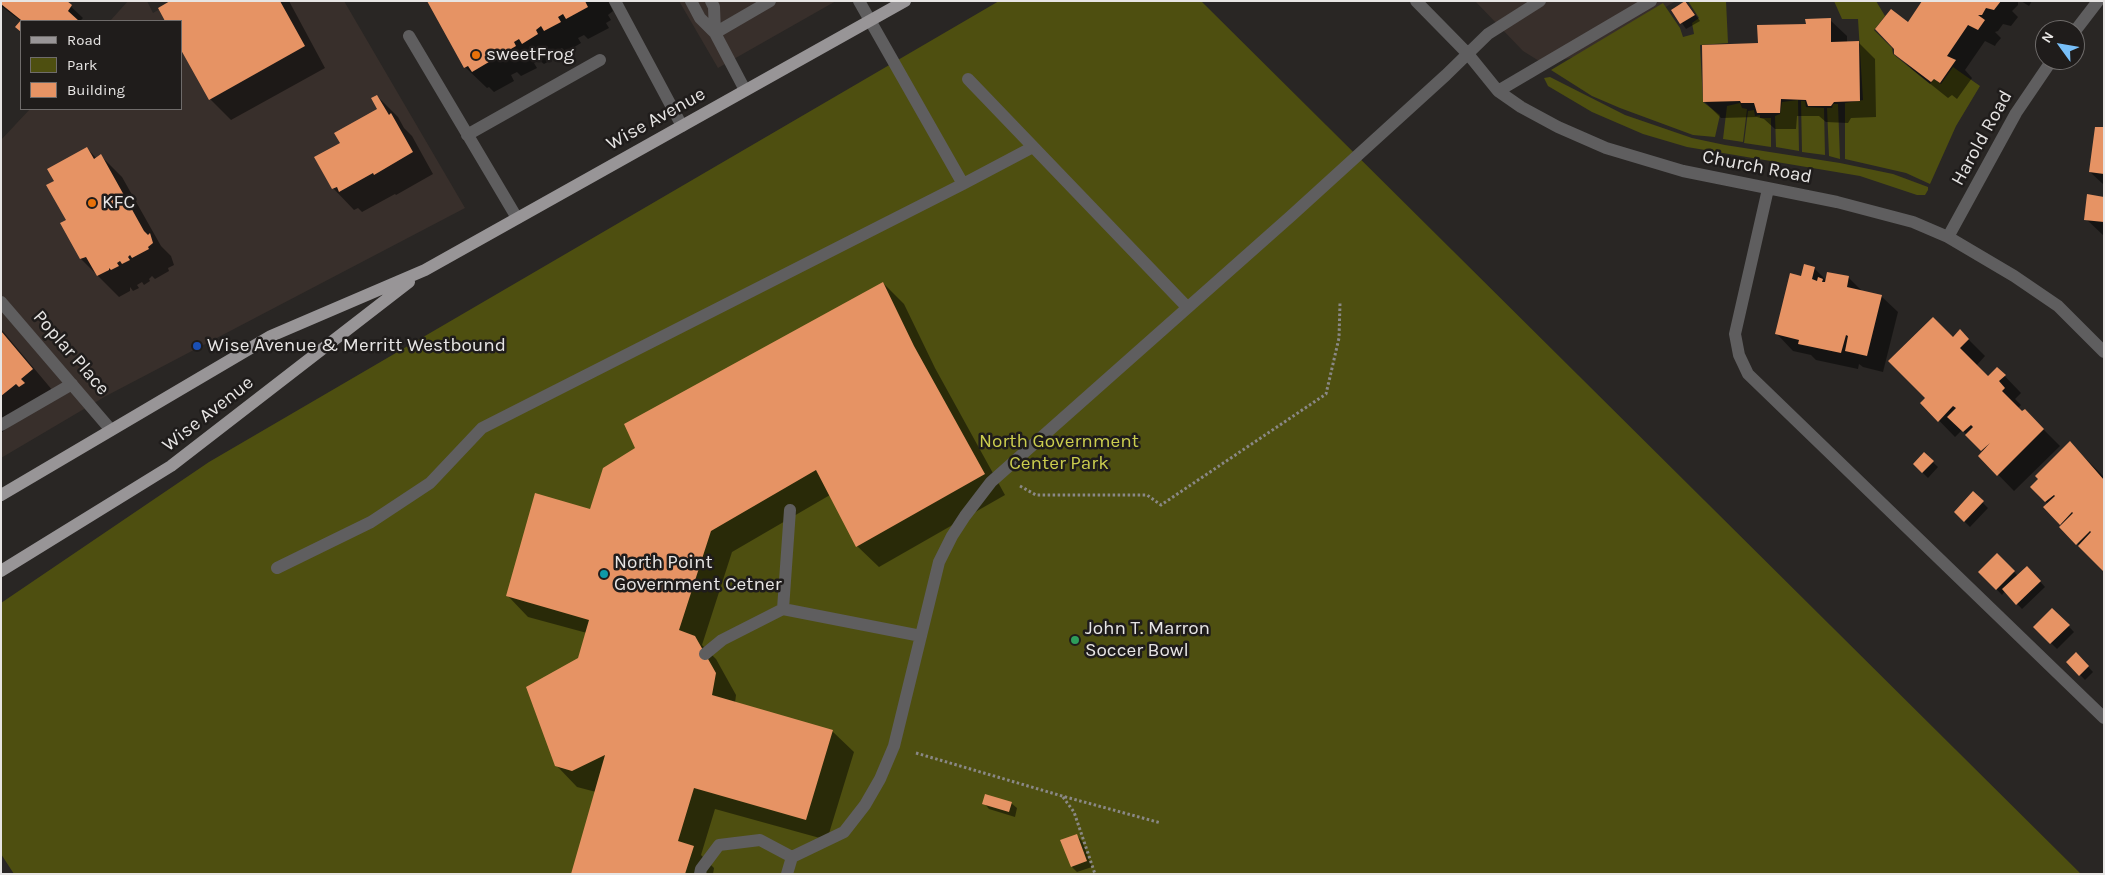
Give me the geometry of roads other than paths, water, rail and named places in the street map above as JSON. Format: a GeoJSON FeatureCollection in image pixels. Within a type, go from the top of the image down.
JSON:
{"type":"FeatureCollection","features":[{"type":"Feature","properties":{"kind":"main road","name":"Wise Avenue"},"geometry":{"type":"LineString","coordinates":[[2,494],[271,336],[425,270],[905,1]]}},
{"type":"Feature","properties":{"kind":"main road","name":"Wise Avenue"},"geometry":{"type":"LineString","coordinates":[[1,571],[171,466],[425,270]]}},
{"type":"Feature","properties":{"kind":"street"},"geometry":{"type":"LineString","coordinates":[[615,1],[682,126]]}},
{"type":"Feature","properties":{"kind":"street"},"geometry":{"type":"LineString","coordinates":[[690,1],[700,18],[715,34],[745,90]]}},
{"type":"Feature","properties":{"kind":"street"},"geometry":{"type":"LineString","coordinates":[[711,1],[714,7],[715,34]]}},
{"type":"Feature","properties":{"kind":"street"},"geometry":{"type":"LineString","coordinates":[[715,34],[770,1]]}},
{"type":"Feature","properties":{"kind":"street"},"geometry":{"type":"LineString","coordinates":[[859,1],[869,22],[963,184]]}},
{"type":"Feature","properties":{"kind":"street","name":"Church Road"},"geometry":{"type":"LineString","coordinates":[[1416,1],[1468,54],[1498,91],[1521,107],[1558,127],[1606,148],[1683,171],[1874,210],[1913,222],[1948,237],[2001,267],[2058,306],[2104,352]]}},
{"type":"Feature","properties":{"kind":"street"},"geometry":{"type":"LineString","coordinates":[[787,874],[792,857],[844,832],[865,805],[876,785],[894,746],[940,562],[952,536],[980,495],[1004,470],[1291,216],[1488,34],[1540,1]]}},
{"type":"Feature","properties":{"kind":"street"},"geometry":{"type":"LineString","coordinates":[[1498,91],[1651,1]]}},
{"type":"Feature","properties":{"kind":"street"},"geometry":{"type":"LineString","coordinates":[[2083,20],[2098,1]]}},
{"type":"Feature","properties":{"kind":"street"},"geometry":{"type":"LineString","coordinates":[[409,36],[517,218]]}},
{"type":"Feature","properties":{"kind":"street"},"geometry":{"type":"LineString","coordinates":[[467,135],[600,60]]}},
{"type":"Feature","properties":{"kind":"street","name":"Harold Road"},"geometry":{"type":"LineString","coordinates":[[1948,237],[2016,113],[2045,70]]}},
{"type":"Feature","properties":{"kind":"street"},"geometry":{"type":"LineString","coordinates":[[968,80],[1187,307]]}},
{"type":"Feature","properties":{"kind":"street"},"geometry":{"type":"LineString","coordinates":[[278,568],[372,522],[430,483],[482,428],[1033,147]]}},
{"type":"Feature","properties":{"kind":"street"},"geometry":{"type":"LineString","coordinates":[[1768,189],[1735,334],[1739,355],[1748,374],[2104,718]]}},
{"type":"Feature","properties":{"kind":"street","name":"Poplar Place"},"geometry":{"type":"LineString","coordinates":[[1,302],[111,430]]}},
{"type":"Feature","properties":{"kind":"street"},"geometry":{"type":"LineString","coordinates":[[1,425],[72,384]]}},
{"type":"Feature","properties":{"kind":"street"},"geometry":{"type":"LineString","coordinates":[[783,608],[790,510]]}},
{"type":"Feature","properties":{"kind":"street"},"geometry":{"type":"LineString","coordinates":[[705,654],[722,640],[783,608],[921,636]]}},
{"type":"Feature","properties":{"kind":"street"},"geometry":{"type":"LineString","coordinates":[[700,874],[718,845],[760,840],[792,857]]}},
{"type":"Feature","properties":{"kind":"place","name":"sweetFrog"},"geometry":{"type":"Point","coordinates":[476,55]}},
{"type":"Feature","properties":{"kind":"place","name":"KFC"},"geometry":{"type":"Point","coordinates":[92,203]}},
{"type":"Feature","properties":{"kind":"place","name":"Wise Avenue & Merritt Westbound"},"geometry":{"type":"Point","coordinates":[197,346]}},
{"type":"Feature","properties":{"kind":"place","name":"North Point Government Cetner"},"geometry":{"type":"Point","coordinates":[604,574]}},
{"type":"Feature","properties":{"kind":"place","name":"John T. Marron Soccer Bowl"},"geometry":{"type":"Point","coordinates":[1075,640]}},
{"type":"Feature","properties":{"kind":"park label","name":"North Government Center Park"},"geometry":{"type":"Point","coordinates":[1059,453]}}]}
